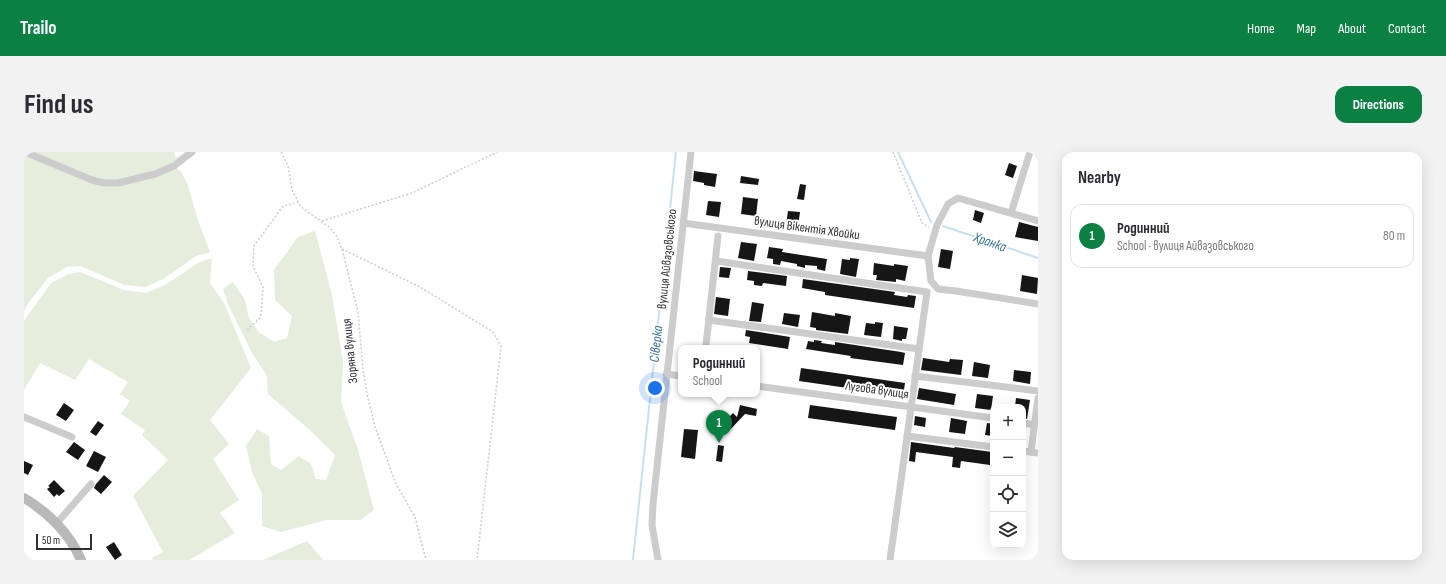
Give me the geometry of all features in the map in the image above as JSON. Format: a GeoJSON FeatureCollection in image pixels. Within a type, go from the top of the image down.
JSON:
{"type":"FeatureCollection","features":[{"type":"Feature","properties":{"kind":"street"},"geometry":{"type":"LineString","coordinates":[[25,152],[92,180],[104,183],[118,183],[155,174],[174,166],[192,152]]}},
{"type":"Feature","properties":{"kind":"street","name":"вулиця Айвазовського"},"geometry":{"type":"LineString","coordinates":[[658,560],[652,525],[653,504],[666,374],[684,223],[690,152]]}},
{"type":"Feature","properties":{"kind":"street"},"geometry":{"type":"LineString","coordinates":[[1011,212],[1030,152]]}},
{"type":"Feature","properties":{"kind":"street"},"geometry":{"type":"LineString","coordinates":[[1038,220],[958,198],[948,204],[937,224],[928,256],[931,281],[938,289],[1038,304]]}},
{"type":"Feature","properties":{"kind":"street","name":"вулиця Вікентія Хвойки"},"geometry":{"type":"LineString","coordinates":[[684,223],[928,256]]}},
{"type":"Feature","properties":{"kind":"street"},"geometry":{"type":"LineString","coordinates":[[706,344],[718,236]]}},
{"type":"Feature","properties":{"kind":"street"},"geometry":{"type":"LineString","coordinates":[[716,261],[928,292],[890,560]]}},
{"type":"Feature","properties":{"kind":"street"},"geometry":{"type":"LineString","coordinates":[[708,320],[919,349]]}},
{"type":"Feature","properties":{"kind":"street"},"geometry":{"type":"LineString","coordinates":[[666,374],[678,376]]}},
{"type":"Feature","properties":{"kind":"street"},"geometry":{"type":"LineString","coordinates":[[915,376],[1038,391]]}},
{"type":"Feature","properties":{"kind":"street","name":"Лугова вулиця"},"geometry":{"type":"LineString","coordinates":[[760,386],[990,418]]}},
{"type":"Feature","properties":{"kind":"street"},"geometry":{"type":"LineString","coordinates":[[1035,452],[1035,425],[1038,398]]}},
{"type":"Feature","properties":{"kind":"street"},"geometry":{"type":"LineString","coordinates":[[24,417],[72,437]]}},
{"type":"Feature","properties":{"kind":"street"},"geometry":{"type":"LineString","coordinates":[[1026,424],[1035,425]]}},
{"type":"Feature","properties":{"kind":"street"},"geometry":{"type":"LineString","coordinates":[[907,436],[990,447]]}},
{"type":"Feature","properties":{"kind":"street"},"geometry":{"type":"LineString","coordinates":[[56,524],[91,484]]}},
{"type":"Feature","properties":{"kind":"street"},"geometry":{"type":"LineString","coordinates":[[24,498],[45,513],[69,538],[81,560]]}},
{"type":"Feature","properties":{"kind":"path","name":"Зоряна вулиця"},"geometry":{"type":"LineString","coordinates":[[281,152],[288,166],[292,190],[301,207],[322,221],[336,235],[342,249],[358,312],[363,370],[375,427],[396,484],[415,517],[426,560]]}},
{"type":"Feature","properties":{"kind":"path"},"geometry":{"type":"LineString","coordinates":[[322,221],[412,193],[497,152]]}},
{"type":"Feature","properties":{"kind":"path"},"geometry":{"type":"LineString","coordinates":[[893,152],[922,223],[935,230]]}},
{"type":"Feature","properties":{"kind":"path"},"geometry":{"type":"LineString","coordinates":[[247,330],[261,317],[262,287],[253,266],[254,246],[283,206],[298,202]]}},
{"type":"Feature","properties":{"kind":"path"},"geometry":{"type":"LineString","coordinates":[[342,249],[420,288],[493,332],[501,346],[477,560]]}},
{"type":"Feature","properties":{"kind":"green space"},"geometry":{"type":"Polygon","coordinates":[[[24,152],[174,152],[176,158],[184,152],[192,152],[174,166],[181,172],[187,183],[199,223],[210,252],[196,256],[163,279],[145,287],[125,285],[80,266],[67,267],[48,278],[29,302],[24,311],[24,152]]]}},
{"type":"Feature","properties":{"kind":"green space"},"geometry":{"type":"Polygon","coordinates":[[[315,231],[332,295],[343,362],[341,402],[358,450],[374,510],[360,520],[326,520],[281,532],[262,526],[262,494],[252,472],[246,446],[257,429],[269,436],[271,464],[281,470],[299,456],[311,464],[316,479],[326,480],[335,455],[312,432],[268,394],[267,376],[252,353],[228,304],[223,289],[233,282],[245,300],[249,318],[259,332],[274,342],[287,338],[292,316],[275,300],[274,270],[298,237],[315,231]]]}},
{"type":"Feature","properties":{"kind":"green space"},"geometry":{"type":"Polygon","coordinates":[[[212,258],[210,283],[224,303],[251,368],[210,420],[229,444],[213,459],[239,500],[220,513],[235,533],[189,560],[153,560],[152,558],[163,552],[133,496],[168,460],[142,435],[145,430],[121,414],[130,401],[120,394],[128,382],[89,359],[75,380],[40,363],[24,390],[24,321],[51,283],[69,274],[80,272],[124,290],[146,293],[165,285],[198,263],[212,258]]]}},
{"type":"Feature","properties":{"kind":"green space"},"geometry":{"type":"Polygon","coordinates":[[[307,541],[323,560],[263,560],[307,541]]]}},
{"type":"Feature","properties":{"kind":"building"},"geometry":{"type":"Polygon","coordinates":[[[1009,163],[1017,166],[1013,178],[1005,175],[1009,163]]]}},
{"type":"Feature","properties":{"kind":"building"},"geometry":{"type":"Polygon","coordinates":[[[694,171],[717,174],[715,187],[693,181],[694,171]]]}},
{"type":"Feature","properties":{"kind":"building"},"geometry":{"type":"Polygon","coordinates":[[[741,176],[759,179],[758,185],[740,183],[741,176]]]}},
{"type":"Feature","properties":{"kind":"building"},"geometry":{"type":"Polygon","coordinates":[[[800,184],[806,185],[804,200],[797,199],[800,184]]]}},
{"type":"Feature","properties":{"kind":"building"},"geometry":{"type":"Polygon","coordinates":[[[743,197],[758,199],[756,216],[741,214],[743,197]]]}},
{"type":"Feature","properties":{"kind":"building"},"geometry":{"type":"Polygon","coordinates":[[[708,201],[721,202],[719,217],[706,215],[708,201]]]}},
{"type":"Feature","properties":{"kind":"building"},"geometry":{"type":"Polygon","coordinates":[[[975,210],[984,213],[981,223],[973,220],[975,210]]]}},
{"type":"Feature","properties":{"kind":"building"},"geometry":{"type":"Polygon","coordinates":[[[788,211],[800,212],[798,227],[786,225],[788,211]]]}},
{"type":"Feature","properties":{"kind":"building"},"geometry":{"type":"Polygon","coordinates":[[[1019,222],[1038,227],[1038,241],[1015,237],[1019,222]]]}},
{"type":"Feature","properties":{"kind":"building"},"geometry":{"type":"Polygon","coordinates":[[[741,242],[757,244],[754,261],[738,258],[741,242]]]}},
{"type":"Feature","properties":{"kind":"building"},"geometry":{"type":"Polygon","coordinates":[[[769,247],[783,249],[782,252],[827,259],[825,271],[817,269],[817,266],[805,265],[805,268],[797,266],[797,264],[781,261],[780,265],[773,264],[773,259],[767,258],[769,247]]]}},
{"type":"Feature","properties":{"kind":"building"},"geometry":{"type":"Polygon","coordinates":[[[941,249],[953,251],[950,269],[938,267],[941,249]]]}},
{"type":"Feature","properties":{"kind":"building"},"geometry":{"type":"Polygon","coordinates":[[[850,258],[859,259],[856,277],[840,274],[842,259],[850,260],[850,258]]]}},
{"type":"Feature","properties":{"kind":"building"},"geometry":{"type":"Polygon","coordinates":[[[874,263],[894,266],[894,264],[908,266],[905,281],[896,279],[896,282],[876,280],[877,275],[873,275],[874,263]]]}},
{"type":"Feature","properties":{"kind":"building"},"geometry":{"type":"Polygon","coordinates":[[[720,267],[731,268],[729,278],[719,277],[720,267]]]}},
{"type":"Feature","properties":{"kind":"building"},"geometry":{"type":"Polygon","coordinates":[[[748,271],[787,276],[786,286],[763,283],[762,286],[754,285],[754,281],[747,280],[748,271]]]}},
{"type":"Feature","properties":{"kind":"building"},"geometry":{"type":"Polygon","coordinates":[[[1022,275],[1038,278],[1037,294],[1020,291],[1022,275]]]}},
{"type":"Feature","properties":{"kind":"building"},"geometry":{"type":"Polygon","coordinates":[[[803,279],[895,292],[894,295],[907,297],[908,295],[916,296],[914,308],[825,295],[825,292],[802,288],[803,279]]]}},
{"type":"Feature","properties":{"kind":"building"},"geometry":{"type":"Polygon","coordinates":[[[716,297],[730,299],[728,316],[714,314],[716,297]]]}},
{"type":"Feature","properties":{"kind":"building"},"geometry":{"type":"Polygon","coordinates":[[[752,302],[764,304],[761,322],[749,321],[752,302]]]}},
{"type":"Feature","properties":{"kind":"building"},"geometry":{"type":"Polygon","coordinates":[[[812,312],[835,316],[835,313],[851,316],[848,334],[816,330],[816,328],[810,327],[812,312]]]}},
{"type":"Feature","properties":{"kind":"building"},"geometry":{"type":"Polygon","coordinates":[[[784,313],[800,315],[798,327],[782,324],[784,313]]]}},
{"type":"Feature","properties":{"kind":"building"},"geometry":{"type":"Polygon","coordinates":[[[875,322],[883,323],[881,337],[864,335],[866,323],[875,324],[875,322]]]}},
{"type":"Feature","properties":{"kind":"building"},"geometry":{"type":"Polygon","coordinates":[[[894,326],[908,328],[906,339],[902,339],[902,341],[893,339],[894,326]]]}},
{"type":"Feature","properties":{"kind":"building"},"geometry":{"type":"Polygon","coordinates":[[[746,330],[790,337],[788,349],[749,343],[750,337],[745,336],[746,330]]]}},
{"type":"Feature","properties":{"kind":"building"},"geometry":{"type":"Polygon","coordinates":[[[814,340],[822,341],[821,343],[835,345],[835,342],[905,353],[903,365],[850,358],[851,356],[806,349],[808,341],[814,342],[814,340]]]}},
{"type":"Feature","properties":{"kind":"building"},"geometry":{"type":"Polygon","coordinates":[[[923,358],[949,362],[950,359],[963,360],[961,375],[921,370],[923,358]]]}},
{"type":"Feature","properties":{"kind":"building"},"geometry":{"type":"Polygon","coordinates":[[[974,362],[990,365],[988,378],[972,376],[974,362]]]}},
{"type":"Feature","properties":{"kind":"building"},"geometry":{"type":"Polygon","coordinates":[[[801,368],[905,383],[903,396],[799,381],[801,368]]]}},
{"type":"Feature","properties":{"kind":"building"},"geometry":{"type":"Polygon","coordinates":[[[1014,370],[1031,372],[1030,384],[1013,381],[1014,370]]]}},
{"type":"Feature","properties":{"kind":"building"},"geometry":{"type":"Polygon","coordinates":[[[919,388],[956,394],[954,405],[917,399],[919,388]]]}},
{"type":"Feature","properties":{"kind":"building"},"geometry":{"type":"Polygon","coordinates":[[[977,394],[993,396],[992,404],[990,404],[990,410],[975,408],[977,394]]]}},
{"type":"Feature","properties":{"kind":"building"},"geometry":{"type":"Polygon","coordinates":[[[1016,398],[1030,400],[1027,419],[1026,404],[1015,404],[1016,398]]]}},
{"type":"Feature","properties":{"kind":"building"},"geometry":{"type":"Polygon","coordinates":[[[64,403],[74,410],[66,421],[56,415],[64,403]]]}},
{"type":"Feature","properties":{"kind":"building"},"geometry":{"type":"Polygon","coordinates":[[[740,405],[757,409],[756,416],[745,414],[726,434],[721,429],[718,433],[712,428],[725,415],[728,418],[733,413],[737,417],[740,405]]]}},
{"type":"Feature","properties":{"kind":"building"},"geometry":{"type":"Polygon","coordinates":[[[810,405],[897,417],[895,430],[808,418],[810,405]]]}},
{"type":"Feature","properties":{"kind":"building"},"geometry":{"type":"Polygon","coordinates":[[[915,416],[926,418],[925,427],[914,425],[915,416]]]}},
{"type":"Feature","properties":{"kind":"building"},"geometry":{"type":"Polygon","coordinates":[[[951,418],[967,421],[965,434],[949,432],[951,418]]]}},
{"type":"Feature","properties":{"kind":"building"},"geometry":{"type":"Polygon","coordinates":[[[98,421],[104,425],[96,436],[90,432],[98,421]]]}},
{"type":"Feature","properties":{"kind":"building"},"geometry":{"type":"Polygon","coordinates":[[[987,423],[990,424],[990,436],[985,435],[987,423]]]}},
{"type":"Feature","properties":{"kind":"building"},"geometry":{"type":"Polygon","coordinates":[[[684,429],[698,430],[695,459],[681,457],[684,429]]]}},
{"type":"Feature","properties":{"kind":"building"},"geometry":{"type":"Polygon","coordinates":[[[74,442],[85,450],[78,460],[66,452],[74,442]]]}},
{"type":"Feature","properties":{"kind":"building"},"geometry":{"type":"Polygon","coordinates":[[[911,442],[990,452],[990,465],[961,461],[960,468],[952,467],[953,457],[916,452],[915,462],[909,461],[911,442]]]}},
{"type":"Feature","properties":{"kind":"building"},"geometry":{"type":"Polygon","coordinates":[[[718,445],[724,446],[722,462],[716,461],[718,445]]]}},
{"type":"Feature","properties":{"kind":"building"},"geometry":{"type":"Polygon","coordinates":[[[94,451],[106,457],[98,472],[86,466],[94,451]]]}},
{"type":"Feature","properties":{"kind":"building"},"geometry":{"type":"Polygon","coordinates":[[[24,461],[33,465],[28,475],[24,473],[24,461]]]}},
{"type":"Feature","properties":{"kind":"building"},"geometry":{"type":"Polygon","coordinates":[[[104,475],[112,482],[101,494],[94,488],[104,475]]]}},
{"type":"Feature","properties":{"kind":"building"},"geometry":{"type":"Polygon","coordinates":[[[54,480],[65,491],[59,496],[57,494],[54,497],[47,489],[54,480]]]}},
{"type":"Feature","properties":{"kind":"building"},"geometry":{"type":"Polygon","coordinates":[[[114,542],[122,555],[115,560],[106,547],[114,542]]]}},
{"type":"Feature","properties":{"kind":"waterway","name":"Сіверка"},"geometry":{"type":"LineString","coordinates":[[633,560],[676,152]]}},
{"type":"Feature","properties":{"kind":"waterway","name":"Хранка"},"geometry":{"type":"LineString","coordinates":[[898,152],[931,222]]}},
{"type":"Feature","properties":{"kind":"waterway","name":"Хранка"},"geometry":{"type":"LineString","coordinates":[[943,226],[1038,258]]}},
{"type":"Feature","properties":{"kind":"place","name":"Родинний"},"geometry":{"type":"Point","coordinates":[719,443]}}]}
